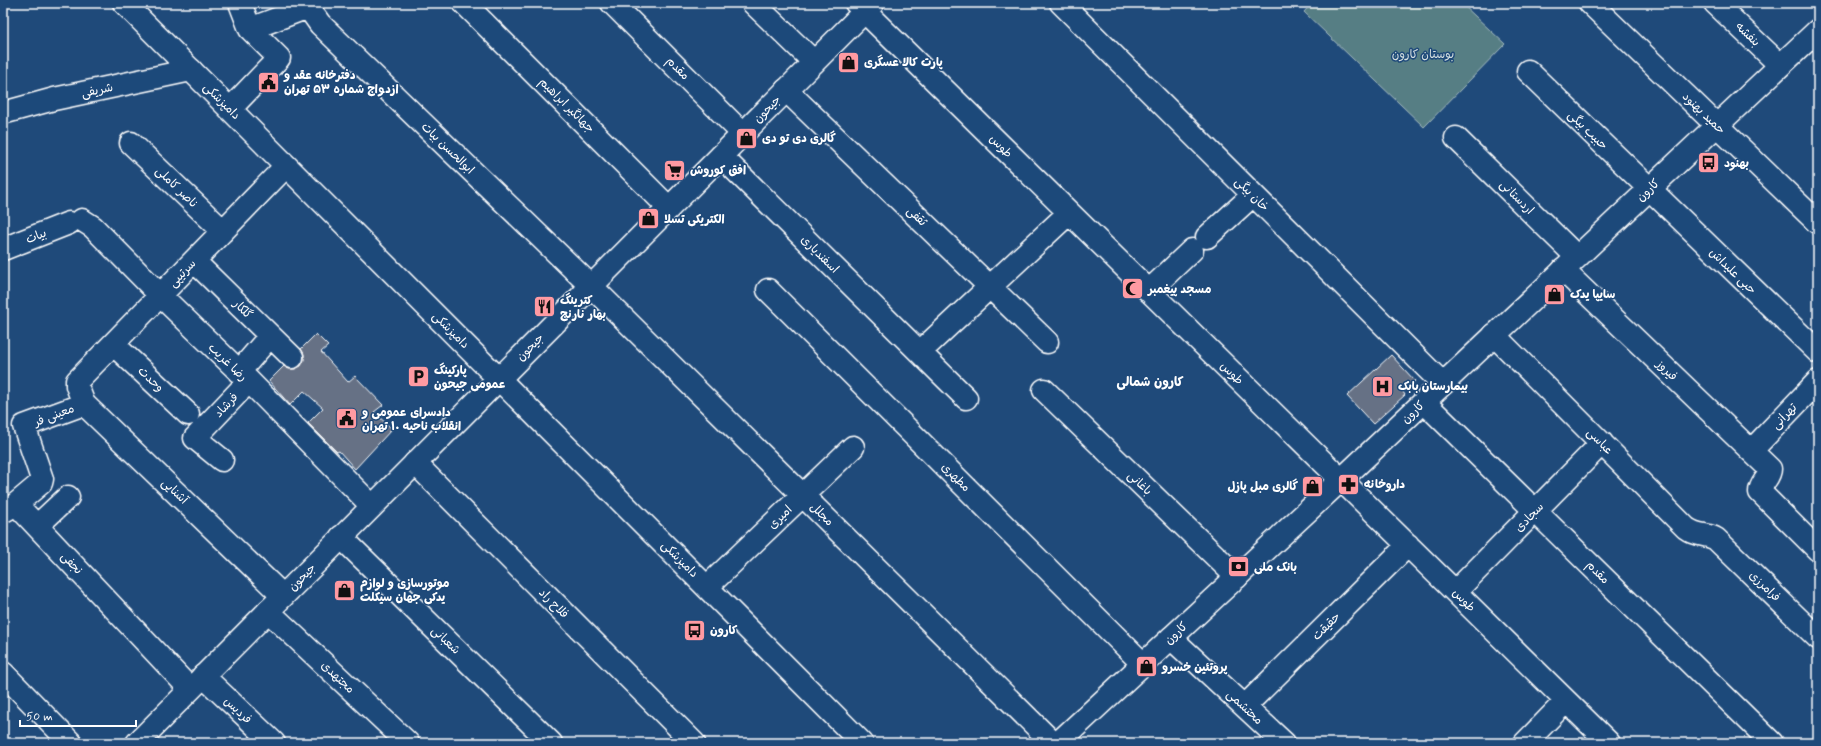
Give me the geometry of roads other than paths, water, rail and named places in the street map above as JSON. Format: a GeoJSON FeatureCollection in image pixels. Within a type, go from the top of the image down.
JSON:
{"type":"FeatureCollection","features":[{"type":"Feature","properties":{"kind":"street","name":"دامپزشکی"},"geometry":{"type":"LineString","coordinates":[[124,3],[862,743]]}},
{"type":"Feature","properties":{"kind":"street"},"geometry":{"type":"LineString","coordinates":[[230,109],[279,58],[250,29],[240,3]]}},
{"type":"Feature","properties":{"kind":"street","name":"جهانگیر ابراهیم"},"geometry":{"type":"LineString","coordinates":[[464,3],[669,208]]}},
{"type":"Feature","properties":{"kind":"street","name":"مقدم"},"geometry":{"type":"LineString","coordinates":[[612,3],[742,134]]}},
{"type":"Feature","properties":{"kind":"street"},"geometry":{"type":"LineString","coordinates":[[753,3],[814,62]]}},
{"type":"Feature","properties":{"kind":"street","name":"خان بیگی"},"geometry":{"type":"LineString","coordinates":[[1061,3],[1443,384]]}},
{"type":"Feature","properties":{"kind":"street","name":"حمید بهنود"},"geometry":{"type":"LineString","coordinates":[[1590,3],[1818,223]]}},
{"type":"Feature","properties":{"kind":"street","name":"بنفشه"},"geometry":{"type":"LineString","coordinates":[[1715,3],[1780,65]]}},
{"type":"Feature","properties":{"kind":"street"},"geometry":{"type":"LineString","coordinates":[[250,29],[307,5]]}},
{"type":"Feature","properties":{"kind":"street","name":"ابوالحسن بیات"},"geometry":{"type":"LineString","coordinates":[[307,5],[320,24],[591,286]]}},
{"type":"Feature","properties":{"kind":"street","name":"جیحون"},"geometry":{"type":"LineString","coordinates":[[138,743],[814,62],[865,6]]}},
{"type":"Feature","properties":{"kind":"street","name":"طوس"},"geometry":{"type":"LineString","coordinates":[[865,6],[1069,213],[1609,743]]}},
{"type":"Feature","properties":{"kind":"street","name":"کارون"},"geometry":{"type":"LineString","coordinates":[[1058,743],[1341,480],[1818,30]]}},
{"type":"Feature","properties":{"kind":"street","name":"شریفی"},"geometry":{"type":"LineString","coordinates":[[3,113],[54,99],[191,70]]}},
{"type":"Feature","properties":{"kind":"street","name":"حبیب بیگی"},"geometry":{"type":"LineString","coordinates":[[1528,71],[1649,189]]}},
{"type":"Feature","properties":{"kind":"street","name":"ثقفی"},"geometry":{"type":"LineString","coordinates":[[786,90],[1047,342]]}},
{"type":"Feature","properties":{"kind":"street","name":"اردستانی"},"geometry":{"type":"LineString","coordinates":[[1456,138],[1570,263]]}},
{"type":"Feature","properties":{"kind":"street","name":"ناصر کاملی"},"geometry":{"type":"LineString","coordinates":[[131,142],[223,231]]}},
{"type":"Feature","properties":{"kind":"street","name":"اسفندیاری"},"geometry":{"type":"LineString","coordinates":[[721,156],[966,398]]}},
{"type":"Feature","properties":{"kind":"street","name":"سرتیپی"},"geometry":{"type":"LineString","coordinates":[[77,380],[286,166]]}},
{"type":"Feature","properties":{"kind":"street","name":"حبی علیداش"},"geometry":{"type":"LineString","coordinates":[[1649,189],[1818,352]]}},
{"type":"Feature","properties":{"kind":"street"},"geometry":{"type":"LineString","coordinates":[[1149,291],[1253,195]]}},
{"type":"Feature","properties":{"kind":"street"},"geometry":{"type":"LineString","coordinates":[[920,352],[1069,213]]}},
{"type":"Feature","properties":{"kind":"street","name":"بیات"},"geometry":{"type":"LineString","coordinates":[[3,250],[75,222]]}},
{"type":"Feature","properties":{"kind":"street","name":"رضا غریب"},"geometry":{"type":"LineString","coordinates":[[75,222],[93,227],[160,296],[244,377],[372,506]]}},
{"type":"Feature","properties":{"kind":"street","name":"گلکار"},"geometry":{"type":"LineString","coordinates":[[194,261],[292,356]]}},
{"type":"Feature","properties":{"kind":"street","name":"فیروز"},"geometry":{"type":"LineString","coordinates":[[1570,263],[1770,469],[1770,475],[1760,487],[1760,492],[1818,550]]}},
{"type":"Feature","properties":{"kind":"street","name":"مجلل"},"geometry":{"type":"LineString","coordinates":[[591,286],[1053,743]]}},
{"type":"Feature","properties":{"kind":"street","name":"مطهری"},"geometry":{"type":"LineString","coordinates":[[768,290],[1143,664]]}},
{"type":"Feature","properties":{"kind":"street","name":"عباسی"},"geometry":{"type":"LineString","coordinates":[[1494,335],[1686,528],[1694,534],[1712,536]]}},
{"type":"Feature","properties":{"kind":"street","name":"فرشاد"},"geometry":{"type":"LineString","coordinates":[[222,460],[195,438],[204,429],[244,377],[270,336]]}},
{"type":"Feature","properties":{"kind":"street","name":"وحدت"},"geometry":{"type":"LineString","coordinates":[[113,344],[188,414]]}},
{"type":"Feature","properties":{"kind":"street","name":"آشنایی"},"geometry":{"type":"LineString","coordinates":[[77,380],[77,386],[84,404],[276,603]]}},
{"type":"Feature","properties":{"kind":"street","name":"باغانی"},"geometry":{"type":"LineString","coordinates":[[1044,390],[1236,577]]}},
{"type":"Feature","properties":{"kind":"street","name":"تهرانی"},"geometry":{"type":"LineString","coordinates":[[1751,451],[1814,394]]}},
{"type":"Feature","properties":{"kind":"street","name":"مقدم"},"geometry":{"type":"LineString","coordinates":[[1424,402],[1536,510],[1772,743]]}},
{"type":"Feature","properties":{"kind":"street","name":"معینی فر"},"geometry":{"type":"LineString","coordinates":[[24,426],[84,404]]}},
{"type":"Feature","properties":{"kind":"street","name":"نجفی"},"geometry":{"type":"LineString","coordinates":[[24,426],[42,479],[41,483],[10,508],[37,526],[197,683]]}},
{"type":"Feature","properties":{"kind":"street","name":"سجادی"},"geometry":{"type":"LineString","coordinates":[[1456,592],[1602,443]]}},
{"type":"Feature","properties":{"kind":"street","name":"امیری"},"geometry":{"type":"LineString","coordinates":[[707,587],[853,447]]}},
{"type":"Feature","properties":{"kind":"street","name":"فلاح راد"},"geometry":{"type":"LineString","coordinates":[[415,463],[694,743]]}},
{"type":"Feature","properties":{"kind":"street"},"geometry":{"type":"LineString","coordinates":[[37,526],[68,497]]}},
{"type":"Feature","properties":{"kind":"street","name":"فرامرزی"},"geometry":{"type":"LineString","coordinates":[[1712,536],[1818,638]]}},
{"type":"Feature","properties":{"kind":"street","name":"شعبانی"},"geometry":{"type":"LineString","coordinates":[[341,538],[551,743]]}},
{"type":"Feature","properties":{"kind":"street","name":"حقیقت"},"geometry":{"type":"LineString","coordinates":[[1245,706],[1408,546]]}},
{"type":"Feature","properties":{"kind":"street","name":"مجتهدی"},"geometry":{"type":"LineString","coordinates":[[276,603],[408,743]]}},
{"type":"Feature","properties":{"kind":"street","name":"محتشمی"},"geometry":{"type":"LineString","coordinates":[[1170,638],[1284,743]]}},
{"type":"Feature","properties":{"kind":"street"},"geometry":{"type":"LineString","coordinates":[[3,673],[71,743]]}},
{"type":"Feature","properties":{"kind":"street","name":"فردیس"},"geometry":{"type":"LineString","coordinates":[[197,683],[274,743]]}},
{"type":"Feature","properties":{"kind":"street"},"geometry":{"type":"LineString","coordinates":[[1525,743],[1566,701]]}},
{"type":"Feature","properties":{"kind":"place","name":"پارت کالا عسگری"},"geometry":{"type":"Point","coordinates":[848,62]}},
{"type":"Feature","properties":{"kind":"place","name":"دفترخانه عقد و ازدواج شماره ۵۳ تهران"},"geometry":{"type":"Point","coordinates":[269,82]}},
{"type":"Feature","properties":{"kind":"place","name":"گالری دی تو دی"},"geometry":{"type":"Point","coordinates":[746,138]}},
{"type":"Feature","properties":{"kind":"place","name":"بهنود"},"geometry":{"type":"Point","coordinates":[1708,163]}},
{"type":"Feature","properties":{"kind":"place","name":"افق کوروش"},"geometry":{"type":"Point","coordinates":[675,170]}},
{"type":"Feature","properties":{"kind":"place","name":"الکتریکی تسلا"},"geometry":{"type":"Point","coordinates":[648,219]}},
{"type":"Feature","properties":{"kind":"place","name":"مسجد پیغمبر"},"geometry":{"type":"Point","coordinates":[1132,289]}},
{"type":"Feature","properties":{"kind":"place","name":"سایپا یدک"},"geometry":{"type":"Point","coordinates":[1554,294]}},
{"type":"Feature","properties":{"kind":"place","name":"کترینگ بهار نارنج"},"geometry":{"type":"Point","coordinates":[545,307]}},
{"type":"Feature","properties":{"kind":"place","name":"پارکینگ عمومی جیحون"},"geometry":{"type":"Point","coordinates":[419,377]}},
{"type":"Feature","properties":{"kind":"place","name":"بیمارستان بابک"},"geometry":{"type":"Point","coordinates":[1383,386]}},
{"type":"Feature","properties":{"kind":"place","name":"دادسرای عمومی و انقلاب ناحیه ۱۰ تهران"},"geometry":{"type":"Point","coordinates":[347,419]}},
{"type":"Feature","properties":{"kind":"place","name":"داروخانه"},"geometry":{"type":"Point","coordinates":[1349,484]}},
{"type":"Feature","properties":{"kind":"place","name":"گالری مبل پازل"},"geometry":{"type":"Point","coordinates":[1313,486]}},
{"type":"Feature","properties":{"kind":"place","name":"بانک ملی"},"geometry":{"type":"Point","coordinates":[1239,567]}},
{"type":"Feature","properties":{"kind":"place","name":"موتورسازی و لوازم یدکی جهان سیکلت"},"geometry":{"type":"Point","coordinates":[345,590]}},
{"type":"Feature","properties":{"kind":"place","name":"کارون"},"geometry":{"type":"Point","coordinates":[694,630]}},
{"type":"Feature","properties":{"kind":"place","name":"پروتئین خسرو"},"geometry":{"type":"Point","coordinates":[1147,667]}},
{"type":"Feature","properties":{"kind":"district","name":"کارون شمالی"},"geometry":{"type":"Point","coordinates":[1150,381]}},
{"type":"Feature","properties":{"kind":"park label","name":"بوستان کارون"},"geometry":{"type":"Point","coordinates":[1423,54]}}]}
